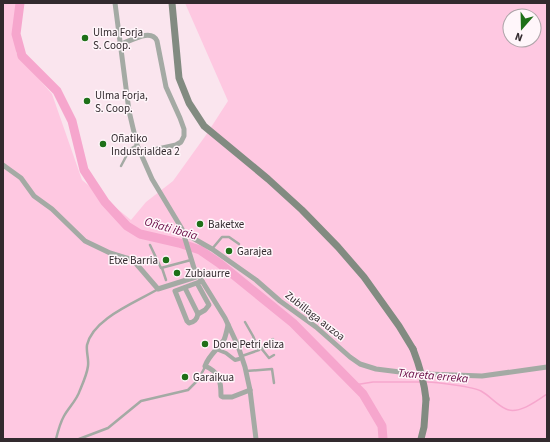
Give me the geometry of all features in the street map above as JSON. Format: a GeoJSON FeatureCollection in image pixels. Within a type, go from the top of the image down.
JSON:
{"type":"FeatureCollection","features":[{"type":"Feature","properties":{"kind":"main road"},"geometry":{"type":"LineString","coordinates":[[172,3],[179,78],[189,103],[204,126],[268,179],[302,210],[338,247],[364,277],[399,326],[413,349],[421,368],[426,399],[424,427],[421,439]]}},
{"type":"Feature","properties":{"kind":"street","name":"Zubillaga auzoa"},"geometry":{"type":"LineString","coordinates":[[115,3],[129,110],[140,153],[152,179],[184,233],[191,259],[208,305],[205,310],[198,314]]}},
{"type":"Feature","properties":{"kind":"street"},"geometry":{"type":"LineString","coordinates":[[121,44],[151,35],[158,41],[166,87],[184,130],[184,136],[181,142],[176,145],[140,153]]}},
{"type":"Feature","properties":{"kind":"street"},"geometry":{"type":"LineString","coordinates":[[3,165],[21,178],[34,196],[55,212],[85,241],[93,243],[107,251],[133,260],[158,288],[198,276]]}},
{"type":"Feature","properties":{"kind":"street","name":"Zubillaga auzoa"},"geometry":{"type":"LineString","coordinates":[[184,233],[212,249],[256,280],[280,301],[316,327],[360,364],[376,369],[416,374]]}},
{"type":"Feature","properties":{"kind":"street","name":"Zubillaga auzoa"},"geometry":{"type":"LineString","coordinates":[[200,282],[228,325],[246,371],[256,439]]}},
{"type":"Feature","properties":{"kind":"street"},"geometry":{"type":"LineString","coordinates":[[186,288],[198,314],[197,319],[194,322],[189,323],[175,291],[200,282]]}},
{"type":"Feature","properties":{"kind":"street"},"geometry":{"type":"LineString","coordinates":[[228,325],[224,340],[207,361],[206,366],[220,379],[221,396],[223,398],[232,397],[250,390]]}},
{"type":"Feature","properties":{"kind":"street"},"geometry":{"type":"LineString","coordinates":[[216,349],[226,353],[235,360],[240,357]]}},
{"type":"Feature","properties":{"kind":"street"},"geometry":{"type":"LineString","coordinates":[[427,374],[482,376],[547,367]]}},
{"type":"Feature","properties":{"kind":"lane"},"geometry":{"type":"LineString","coordinates":[[121,166],[130,149],[138,145]]}},
{"type":"Feature","properties":{"kind":"lane"},"geometry":{"type":"LineString","coordinates":[[212,249],[222,237],[229,237],[239,244]]}},
{"type":"Feature","properties":{"kind":"lane"},"geometry":{"type":"LineString","coordinates":[[150,245],[160,268],[162,268],[166,280]]}},
{"type":"Feature","properties":{"kind":"lane"},"geometry":{"type":"LineString","coordinates":[[162,268],[191,259]]}},
{"type":"Feature","properties":{"kind":"lane"},"geometry":{"type":"LineString","coordinates":[[56,439],[64,415],[76,399],[81,389],[88,366],[87,345],[92,335],[102,323],[118,311],[158,288]]}},
{"type":"Feature","properties":{"kind":"lane"},"geometry":{"type":"LineString","coordinates":[[245,322],[260,349],[269,358],[274,356]]}},
{"type":"Feature","properties":{"kind":"lane"},"geometry":{"type":"LineString","coordinates":[[240,357],[260,349],[273,339]]}},
{"type":"Feature","properties":{"kind":"lane"},"geometry":{"type":"LineString","coordinates":[[79,439],[108,428],[141,400],[188,390],[198,380],[206,366]]}},
{"type":"Feature","properties":{"kind":"lane"},"geometry":{"type":"LineString","coordinates":[[246,371],[272,369],[274,383]]}},
{"type":"Feature","properties":{"kind":"shaded area"},"geometry":{"type":"Polygon","coordinates":[[[3,3],[16,3],[16,53],[52,94],[82,180],[131,220],[146,202],[173,181],[228,101],[185,3],[547,3],[547,439],[3,439],[3,3]]]}},
{"type":"Feature","properties":{"kind":"waterway","name":"Oñati ibaia"},"geometry":{"type":"LineString","coordinates":[[20,3],[16,34],[22,56],[57,91],[72,121],[84,170],[105,202],[127,226],[140,234],[179,243],[200,250],[219,263],[293,323],[363,394],[382,426],[383,439]]}},
{"type":"Feature","properties":{"kind":"waterway","name":"Txareta erreka"},"geometry":{"type":"LineString","coordinates":[[354,385],[373,382],[421,382]]}},
{"type":"Feature","properties":{"kind":"waterway","name":"Txareta erreka"},"geometry":{"type":"LineString","coordinates":[[427,382],[477,389],[506,409],[511,410],[522,409],[547,394]]}},
{"type":"Feature","properties":{"kind":"place","name":"Ulma Forja S. Coop."},"geometry":{"type":"Point","coordinates":[85,38]}},
{"type":"Feature","properties":{"kind":"place","name":"Ulma Forja, S. Coop."},"geometry":{"type":"Point","coordinates":[87,101]}},
{"type":"Feature","properties":{"kind":"place","name":"Oñatiko Industrialdea 2"},"geometry":{"type":"Point","coordinates":[103,144]}},
{"type":"Feature","properties":{"kind":"place","name":"Baketxe"},"geometry":{"type":"Point","coordinates":[200,224]}},
{"type":"Feature","properties":{"kind":"place","name":"Garajea"},"geometry":{"type":"Point","coordinates":[229,251]}},
{"type":"Feature","properties":{"kind":"place","name":"Etxe Barria"},"geometry":{"type":"Point","coordinates":[166,260]}},
{"type":"Feature","properties":{"kind":"place","name":"Zubiaurre"},"geometry":{"type":"Point","coordinates":[177,273]}},
{"type":"Feature","properties":{"kind":"place","name":"Done Petri eliza"},"geometry":{"type":"Point","coordinates":[205,344]}},
{"type":"Feature","properties":{"kind":"place","name":"Garaikua"},"geometry":{"type":"Point","coordinates":[185,377]}}]}
